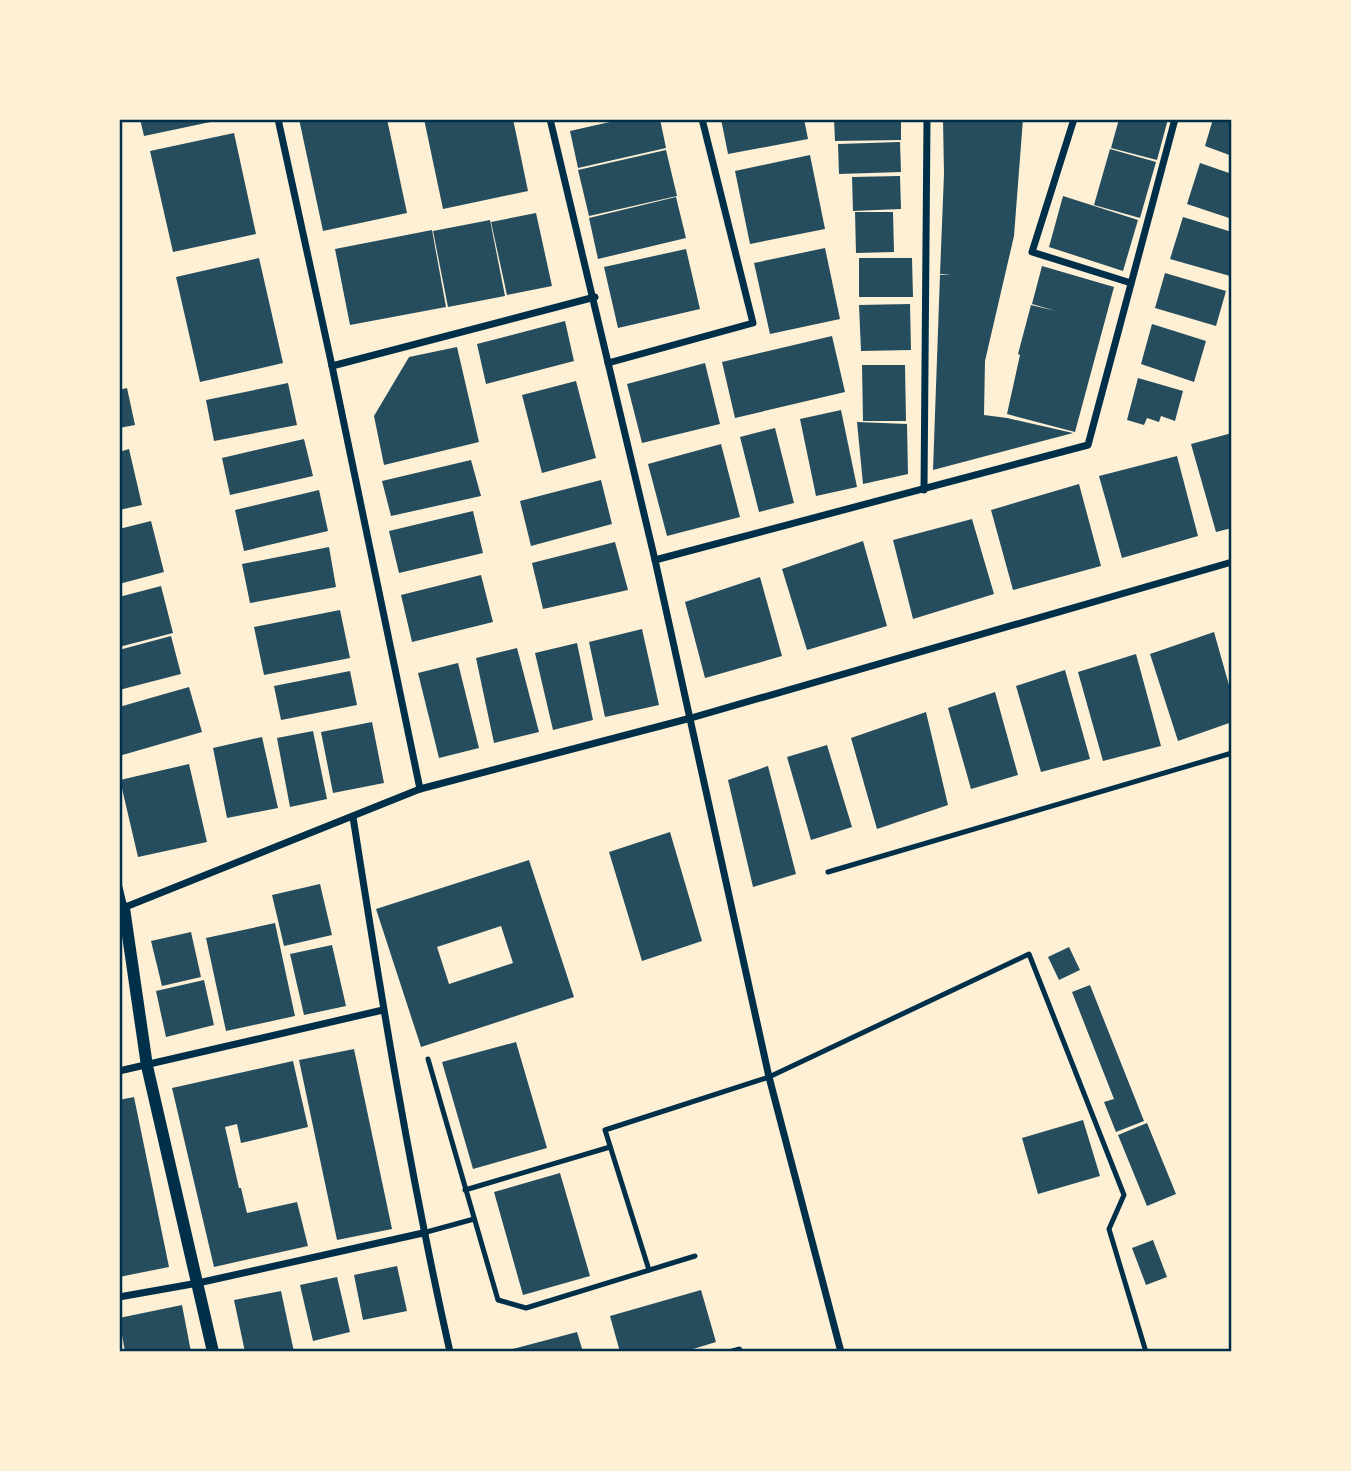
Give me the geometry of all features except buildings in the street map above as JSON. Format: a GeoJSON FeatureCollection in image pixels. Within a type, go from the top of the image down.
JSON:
{"type":"FeatureCollection","features":[{"type":"Feature","properties":{"kind":"street"},"geometry":{"type":"LineString","coordinates":[[278,119],[420,789]]}},
{"type":"Feature","properties":{"kind":"street"},"geometry":{"type":"LineString","coordinates":[[551,119],[691,718],[769,1077],[841,1352]]}},
{"type":"Feature","properties":{"kind":"street"},"geometry":{"type":"LineString","coordinates":[[608,363],[752,323],[702,119]]}},
{"type":"Feature","properties":{"kind":"street"},"geometry":{"type":"LineString","coordinates":[[924,490],[927,119]]}},
{"type":"Feature","properties":{"kind":"street"},"geometry":{"type":"LineString","coordinates":[[1074,119],[1032,252],[1131,283]]}},
{"type":"Feature","properties":{"kind":"street"},"geometry":{"type":"LineString","coordinates":[[655,560],[1088,445],[1175,119]]}},
{"type":"Feature","properties":{"kind":"street"},"geometry":{"type":"LineString","coordinates":[[332,366],[594,297]]}},
{"type":"Feature","properties":{"kind":"street"},"geometry":{"type":"LineString","coordinates":[[122,908],[420,789],[691,718],[1232,562]]}},
{"type":"Feature","properties":{"kind":"street"},"geometry":{"type":"LineString","coordinates":[[353,817],[383,1010],[423,1233],[450,1352]]}},
{"type":"Feature","properties":{"kind":"street"},"geometry":{"type":"LineString","coordinates":[[119,887],[147,1066],[213,1352]]}},
{"type":"Feature","properties":{"kind":"street"},"geometry":{"type":"LineString","coordinates":[[119,1071],[383,1010]]}},
{"type":"Feature","properties":{"kind":"street"},"geometry":{"type":"LineString","coordinates":[[119,1297],[198,1283],[423,1233]]}},
{"type":"Feature","properties":{"kind":"lane"},"geometry":{"type":"LineString","coordinates":[[828,872],[1232,753]]}},
{"type":"Feature","properties":{"kind":"lane"},"geometry":{"type":"LineString","coordinates":[[649,1270],[605,1130],[769,1077],[1029,954],[1124,1195],[1109,1229],[1146,1352]]}},
{"type":"Feature","properties":{"kind":"lane"},"geometry":{"type":"LineString","coordinates":[[428,1059],[498,1300],[526,1308],[695,1256]]}},
{"type":"Feature","properties":{"kind":"lane"},"geometry":{"type":"LineString","coordinates":[[466,1190],[610,1147]]}},
{"type":"Feature","properties":{"kind":"lane"},"geometry":{"type":"LineString","coordinates":[[423,1233],[474,1219]]}}]}
